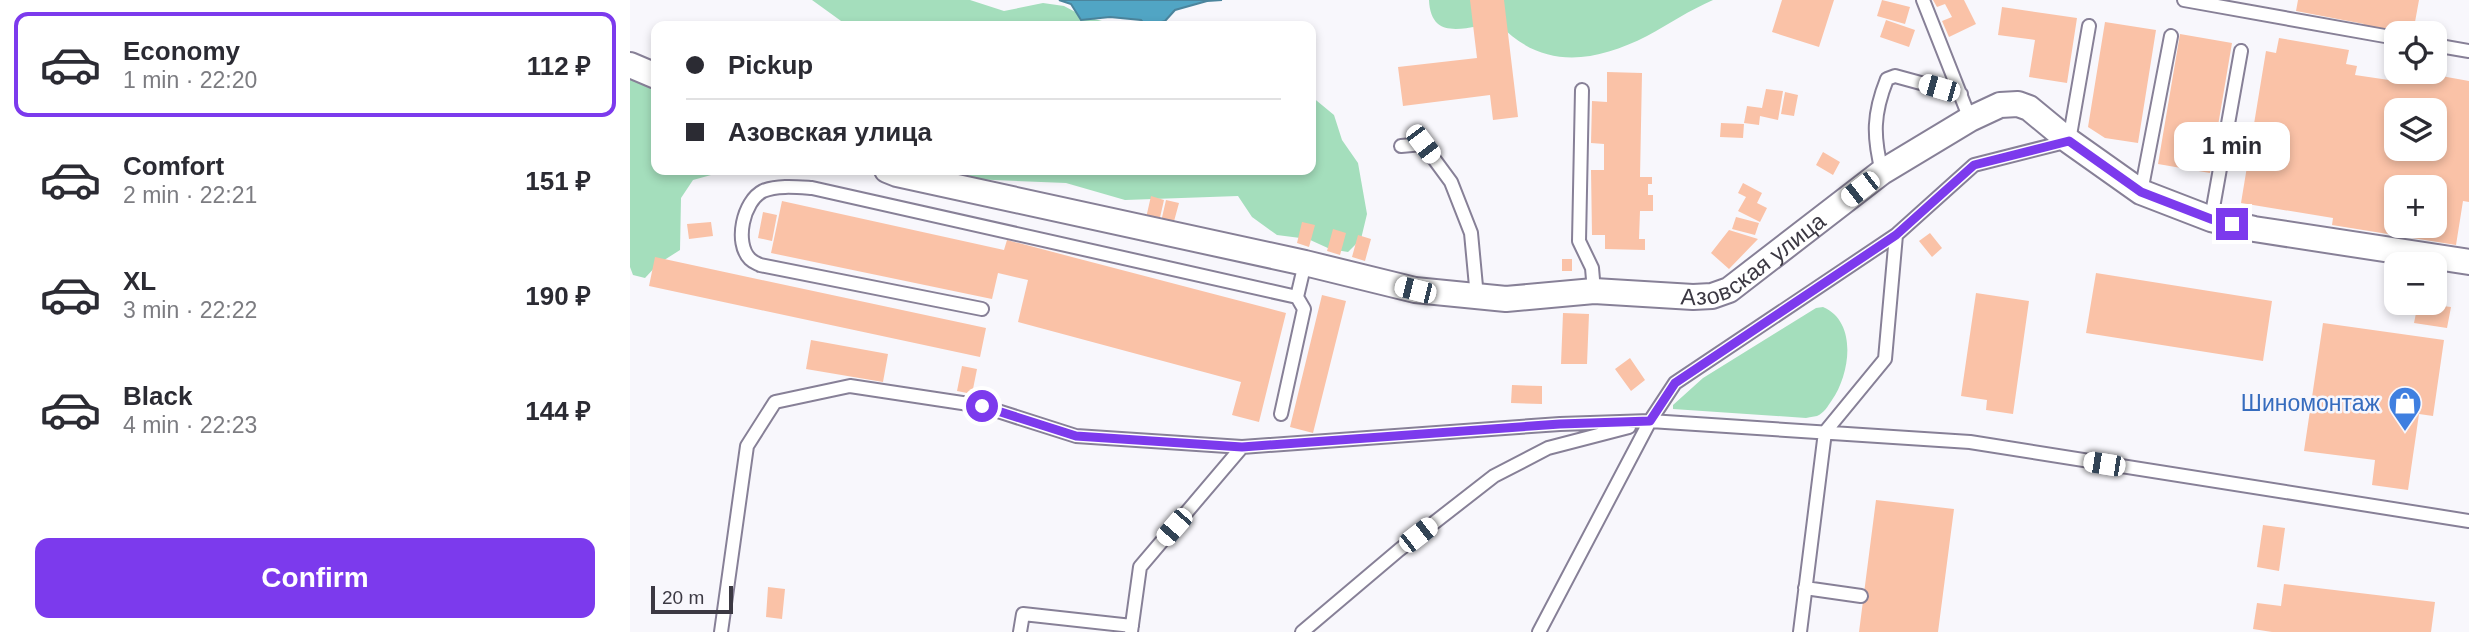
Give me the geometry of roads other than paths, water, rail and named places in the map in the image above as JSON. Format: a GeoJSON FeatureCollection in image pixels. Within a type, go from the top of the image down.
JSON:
{"type":"FeatureCollection","features":[{"type":"Feature","properties":{"kind":"street"},"geometry":{"type":"LineString","coordinates":[[630,65],[651,74]]}},
{"type":"Feature","properties":{"kind":"street","name":"Азовская улица"},"geometry":{"type":"LineString","coordinates":[[902,175],[1305,262],[1415,290],[1506,299],[1594,290],[1712,296],[1729,290],[1882,172],[1970,119],[2000,105],[2018,104],[2029,108],[2069,141],[2141,192],[2211,219],[2254,229],[2469,262]]}},
{"type":"Feature","properties":{"kind":"lane"},"geometry":{"type":"LineString","coordinates":[[1923,0],[1970,119]]}},
{"type":"Feature","properties":{"kind":"lane"},"geometry":{"type":"LineString","coordinates":[[2184,0],[2384,36]]}},
{"type":"Feature","properties":{"kind":"lane"},"geometry":{"type":"LineString","coordinates":[[1539,632],[1650,421],[1675,383],[1896,235],[1974,165],[2069,141],[2089,26]]}},
{"type":"Feature","properties":{"kind":"lane"},"geometry":{"type":"LineString","coordinates":[[2141,192],[2171,36]]}},
{"type":"Feature","properties":{"kind":"lane"},"geometry":{"type":"LineString","coordinates":[[2447,47],[2469,51]]}},
{"type":"Feature","properties":{"kind":"lane"},"geometry":{"type":"LineString","coordinates":[[2211,219],[2241,51]]}},
{"type":"Feature","properties":{"kind":"lane"},"geometry":{"type":"LineString","coordinates":[[1882,172],[1875,146],[1874,124],[1887,79],[1895,76],[1961,94]]}},
{"type":"Feature","properties":{"kind":"lane"},"geometry":{"type":"LineString","coordinates":[[1582,90],[1579,241],[1592,268],[1594,290]]}},
{"type":"Feature","properties":{"kind":"lane"},"geometry":{"type":"LineString","coordinates":[[1401,146],[1423,144],[1451,182],[1471,233],[1477,297]]}},
{"type":"Feature","properties":{"kind":"lane"},"geometry":{"type":"LineString","coordinates":[[982,309],[760,265],[749,258],[744,245],[742,220],[751,200],[764,191],[790,187],[812,188],[1297,297]]}},
{"type":"Feature","properties":{"kind":"lane"},"geometry":{"type":"LineString","coordinates":[[1800,632],[1825,432],[1885,359],[1896,235]]}},
{"type":"Feature","properties":{"kind":"lane"},"geometry":{"type":"LineString","coordinates":[[1281,414],[1304,309],[1297,297],[1305,262]]}},
{"type":"Feature","properties":{"kind":"lane"},"geometry":{"type":"LineString","coordinates":[[721,632],[747,446],[775,402],[850,386],[982,406],[1076,436],[1242,447],[1560,424],[1650,421],[1970,442],[2469,522]]}},
{"type":"Feature","properties":{"kind":"lane"},"geometry":{"type":"LineString","coordinates":[[1302,632],[1399,550],[1494,476],[1548,448],[1650,421]]}},
{"type":"Feature","properties":{"kind":"lane"},"geometry":{"type":"LineString","coordinates":[[1020,632],[1023,614],[1131,629],[1140,567],[1242,447]]}},
{"type":"Feature","properties":{"kind":"lane"},"geometry":{"type":"LineString","coordinates":[[1805,589],[1861,596]]}},
{"type":"Feature","properties":{"kind":"water"},"geometry":{"type":"Polygon","coordinates":[[[1059,0],[1222,0],[1207,1],[1175,10],[1165,21],[1110,17],[1081,20],[1071,4],[1059,0]]]}},
{"type":"Feature","properties":{"kind":"place","name":"Шиномонтаж"},"geometry":{"type":"Point","coordinates":[2405,433]}}]}
